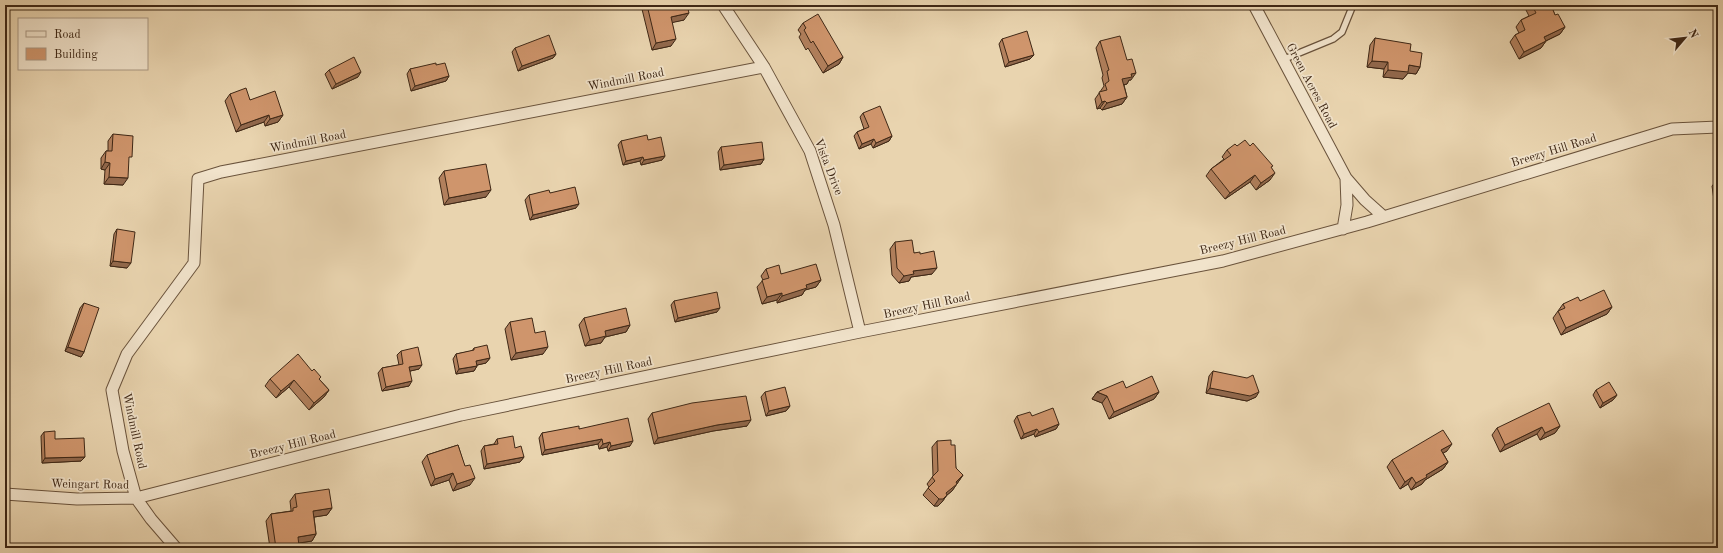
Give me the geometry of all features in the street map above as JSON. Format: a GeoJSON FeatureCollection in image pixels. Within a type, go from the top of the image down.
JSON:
{"type":"FeatureCollection","features":[{"type":"Feature","properties":{"kind":"street","name":"Vista Drive"},"geometry":{"type":"LineString","coordinates":[[723,5],[764,67],[810,151],[834,225],[860,332]]}},
{"type":"Feature","properties":{"kind":"street","name":"Green Acres Road"},"geometry":{"type":"LineString","coordinates":[[1254,5],[1346,178],[1365,200],[1384,217]]}},
{"type":"Feature","properties":{"kind":"street","name":"Windmill Road"},"geometry":{"type":"LineString","coordinates":[[136,498],[123,451],[112,390],[127,354],[194,263],[198,179],[229,170],[764,67]]}},
{"type":"Feature","properties":{"kind":"street","name":"Breezy Hill Road"},"geometry":{"type":"LineString","coordinates":[[136,498],[461,415],[860,332],[1223,261],[1384,217],[1672,129],[1718,127]]}},
{"type":"Feature","properties":{"kind":"street","name":"Green Acres Road"},"geometry":{"type":"LineString","coordinates":[[1343,229],[1347,205],[1346,178]]}},
{"type":"Feature","properties":{"kind":"street","name":"Weingart Road"},"geometry":{"type":"LineString","coordinates":[[5,494],[77,499],[136,498],[151,519],[176,548]]}},
{"type":"Feature","properties":{"kind":"lane"},"geometry":{"type":"LineString","coordinates":[[1282,60],[1333,39],[1342,32],[1353,5]]}},
{"type":"Feature","properties":{"kind":"building"},"geometry":{"type":"Polygon","coordinates":[[[647,5],[687,5],[689,13],[671,17],[676,39],[656,43],[647,5]]]}},
{"type":"Feature","properties":{"kind":"building"},"geometry":{"type":"Polygon","coordinates":[[[1532,5],[1551,5],[1555,15],[1558,14],[1565,27],[1544,37],[1546,41],[1524,52],[1515,35],[1525,30],[1521,20],[1536,13],[1532,5]]]}},
{"type":"Feature","properties":{"kind":"building"},"geometry":{"type":"Polygon","coordinates":[[[818,14],[843,57],[828,66],[813,41],[811,43],[804,30],[806,28],[803,23],[818,14]]]}},
{"type":"Feature","properties":{"kind":"building"},"geometry":{"type":"Polygon","coordinates":[[[1027,31],[1034,55],[1009,62],[1002,39],[1027,31]]]}},
{"type":"Feature","properties":{"kind":"building"},"geometry":{"type":"Polygon","coordinates":[[[549,35],[556,54],[522,66],[515,48],[549,35]]]}},
{"type":"Feature","properties":{"kind":"building"},"geometry":{"type":"Polygon","coordinates":[[[1120,36],[1127,60],[1132,59],[1136,73],[1131,74],[1132,77],[1122,79],[1127,97],[1107,103],[1105,101],[1102,102],[1099,92],[1107,90],[1105,84],[1109,81],[1107,71],[1109,70],[1100,41],[1120,36]]]}},
{"type":"Feature","properties":{"kind":"building"},"geometry":{"type":"Polygon","coordinates":[[[1375,38],[1411,44],[1410,51],[1422,53],[1420,67],[1409,65],[1408,72],[1388,70],[1388,62],[1372,61],[1375,38]]]}},
{"type":"Feature","properties":{"kind":"building"},"geometry":{"type":"Polygon","coordinates":[[[354,57],[361,72],[336,84],[329,70],[354,57]]]}},
{"type":"Feature","properties":{"kind":"building"},"geometry":{"type":"Polygon","coordinates":[[[436,63],[436,65],[445,63],[449,76],[415,86],[410,69],[436,63]]]}},
{"type":"Feature","properties":{"kind":"building"},"geometry":{"type":"Polygon","coordinates":[[[246,88],[250,100],[275,91],[283,115],[270,119],[269,115],[241,125],[230,94],[246,88]]]}},
{"type":"Feature","properties":{"kind":"building"},"geometry":{"type":"Polygon","coordinates":[[[880,106],[892,136],[876,143],[874,139],[862,144],[857,132],[869,127],[863,113],[880,106]]]}},
{"type":"Feature","properties":{"kind":"building"},"geometry":{"type":"Polygon","coordinates":[[[113,134],[133,136],[132,157],[129,157],[128,178],[109,177],[110,163],[105,162],[106,151],[112,151],[113,134]]]}},
{"type":"Feature","properties":{"kind":"building"},"geometry":{"type":"Polygon","coordinates":[[[647,135],[648,140],[661,137],[665,156],[644,160],[643,157],[626,161],[621,141],[647,135]]]}},
{"type":"Feature","properties":{"kind":"building"},"geometry":{"type":"Polygon","coordinates":[[[1245,140],[1250,146],[1253,143],[1273,166],[1271,167],[1275,173],[1261,183],[1255,175],[1230,193],[1211,169],[1231,155],[1227,150],[1235,144],[1237,146],[1245,140]]]}},
{"type":"Feature","properties":{"kind":"building"},"geometry":{"type":"Polygon","coordinates":[[[762,142],[764,159],[724,165],[721,147],[762,142]]]}},
{"type":"Feature","properties":{"kind":"building"},"geometry":{"type":"Polygon","coordinates":[[[486,164],[491,190],[449,198],[444,171],[486,164]]]}},
{"type":"Feature","properties":{"kind":"building"},"geometry":{"type":"Polygon","coordinates":[[[575,187],[579,204],[533,215],[529,195],[549,190],[550,193],[575,187]]]}},
{"type":"Feature","properties":{"kind":"building"},"geometry":{"type":"Polygon","coordinates":[[[117,229],[135,232],[131,263],[113,261],[117,229]]]}},
{"type":"Feature","properties":{"kind":"building"},"geometry":{"type":"Polygon","coordinates":[[[912,240],[914,253],[920,252],[920,254],[934,251],[937,268],[913,271],[914,274],[904,276],[897,268],[895,242],[912,240]]]}},
{"type":"Feature","properties":{"kind":"building"},"geometry":{"type":"Polygon","coordinates":[[[816,264],[821,280],[806,285],[807,288],[782,296],[782,293],[767,297],[762,280],[769,278],[766,269],[779,265],[781,274],[816,264]]]}},
{"type":"Feature","properties":{"kind":"building"},"geometry":{"type":"Polygon","coordinates":[[[1604,290],[1612,307],[1566,328],[1558,311],[1565,308],[1563,304],[1578,297],[1580,301],[1604,290]]]}},
{"type":"Feature","properties":{"kind":"building"},"geometry":{"type":"Polygon","coordinates":[[[717,292],[720,308],[678,318],[674,301],[717,292]]]}},
{"type":"Feature","properties":{"kind":"building"},"geometry":{"type":"Polygon","coordinates":[[[84,303],[99,308],[84,352],[68,347],[84,303]]]}},
{"type":"Feature","properties":{"kind":"building"},"geometry":{"type":"Polygon","coordinates":[[[626,308],[630,325],[605,331],[606,336],[590,340],[584,318],[626,308]]]}},
{"type":"Feature","properties":{"kind":"building"},"geometry":{"type":"Polygon","coordinates":[[[532,318],[535,333],[545,331],[548,347],[516,353],[510,322],[532,318]]]}},
{"type":"Feature","properties":{"kind":"building"},"geometry":{"type":"Polygon","coordinates":[[[487,345],[490,358],[476,361],[477,366],[459,369],[456,354],[487,345]]]}},
{"type":"Feature","properties":{"kind":"building"},"geometry":{"type":"Polygon","coordinates":[[[418,347],[422,365],[409,367],[412,381],[386,387],[382,368],[403,364],[401,351],[418,347]]]}},
{"type":"Feature","properties":{"kind":"building"},"geometry":{"type":"Polygon","coordinates":[[[298,354],[312,371],[314,369],[321,377],[319,379],[329,390],[314,403],[294,380],[281,391],[270,379],[298,354]]]}},
{"type":"Feature","properties":{"kind":"building"},"geometry":{"type":"Polygon","coordinates":[[[1213,371],[1247,378],[1253,375],[1259,392],[1250,396],[1210,388],[1213,371]]]}},
{"type":"Feature","properties":{"kind":"building"},"geometry":{"type":"Polygon","coordinates":[[[1152,376],[1159,392],[1114,412],[1107,396],[1097,392],[1123,381],[1126,388],[1152,376]]]}},
{"type":"Feature","properties":{"kind":"building"},"geometry":{"type":"Polygon","coordinates":[[[1609,382],[1617,395],[1603,403],[1596,390],[1609,382]]]}},
{"type":"Feature","properties":{"kind":"building"},"geometry":{"type":"Polygon","coordinates":[[[785,387],[790,406],[769,411],[765,392],[785,387]]]}},
{"type":"Feature","properties":{"kind":"building"},"geometry":{"type":"Polygon","coordinates":[[[746,396],[751,420],[717,425],[658,438],[652,413],[692,403],[746,396]]]}},
{"type":"Feature","properties":{"kind":"building"},"geometry":{"type":"Polygon","coordinates":[[[1549,403],[1560,426],[1545,433],[1542,427],[1505,445],[1497,428],[1549,403]]]}},
{"type":"Feature","properties":{"kind":"building"},"geometry":{"type":"Polygon","coordinates":[[[1053,408],[1059,424],[1039,432],[1037,429],[1024,434],[1017,416],[1030,412],[1032,416],[1053,408]]]}},
{"type":"Feature","properties":{"kind":"building"},"geometry":{"type":"Polygon","coordinates":[[[628,418],[633,441],[611,446],[610,442],[603,444],[602,439],[545,450],[542,433],[579,426],[579,429],[628,418]]]}},
{"type":"Feature","properties":{"kind":"building"},"geometry":{"type":"Polygon","coordinates":[[[1443,430],[1452,444],[1441,450],[1448,462],[1426,475],[1427,477],[1416,483],[1412,477],[1405,482],[1392,460],[1443,430]]]}},
{"type":"Feature","properties":{"kind":"building"},"geometry":{"type":"Polygon","coordinates":[[[55,431],[55,439],[84,438],[85,457],[45,458],[44,432],[55,431]]]}},
{"type":"Feature","properties":{"kind":"building"},"geometry":{"type":"Polygon","coordinates":[[[513,436],[515,448],[521,446],[524,457],[487,464],[484,446],[498,444],[497,439],[513,436]]]}},
{"type":"Feature","properties":{"kind":"building"},"geometry":{"type":"Polygon","coordinates":[[[951,440],[951,445],[955,445],[956,468],[963,475],[956,482],[957,484],[946,493],[947,495],[943,499],[939,499],[928,488],[935,481],[932,477],[938,471],[937,441],[951,440]]]}},
{"type":"Feature","properties":{"kind":"building"},"geometry":{"type":"Polygon","coordinates":[[[458,445],[465,466],[470,465],[475,478],[457,484],[453,473],[435,479],[427,455],[458,445]]]}},
{"type":"Feature","properties":{"kind":"building"},"geometry":{"type":"Polygon","coordinates":[[[329,489],[332,508],[313,511],[316,534],[298,537],[299,547],[276,548],[271,514],[293,511],[293,508],[297,507],[295,494],[329,489]]]}}]}
